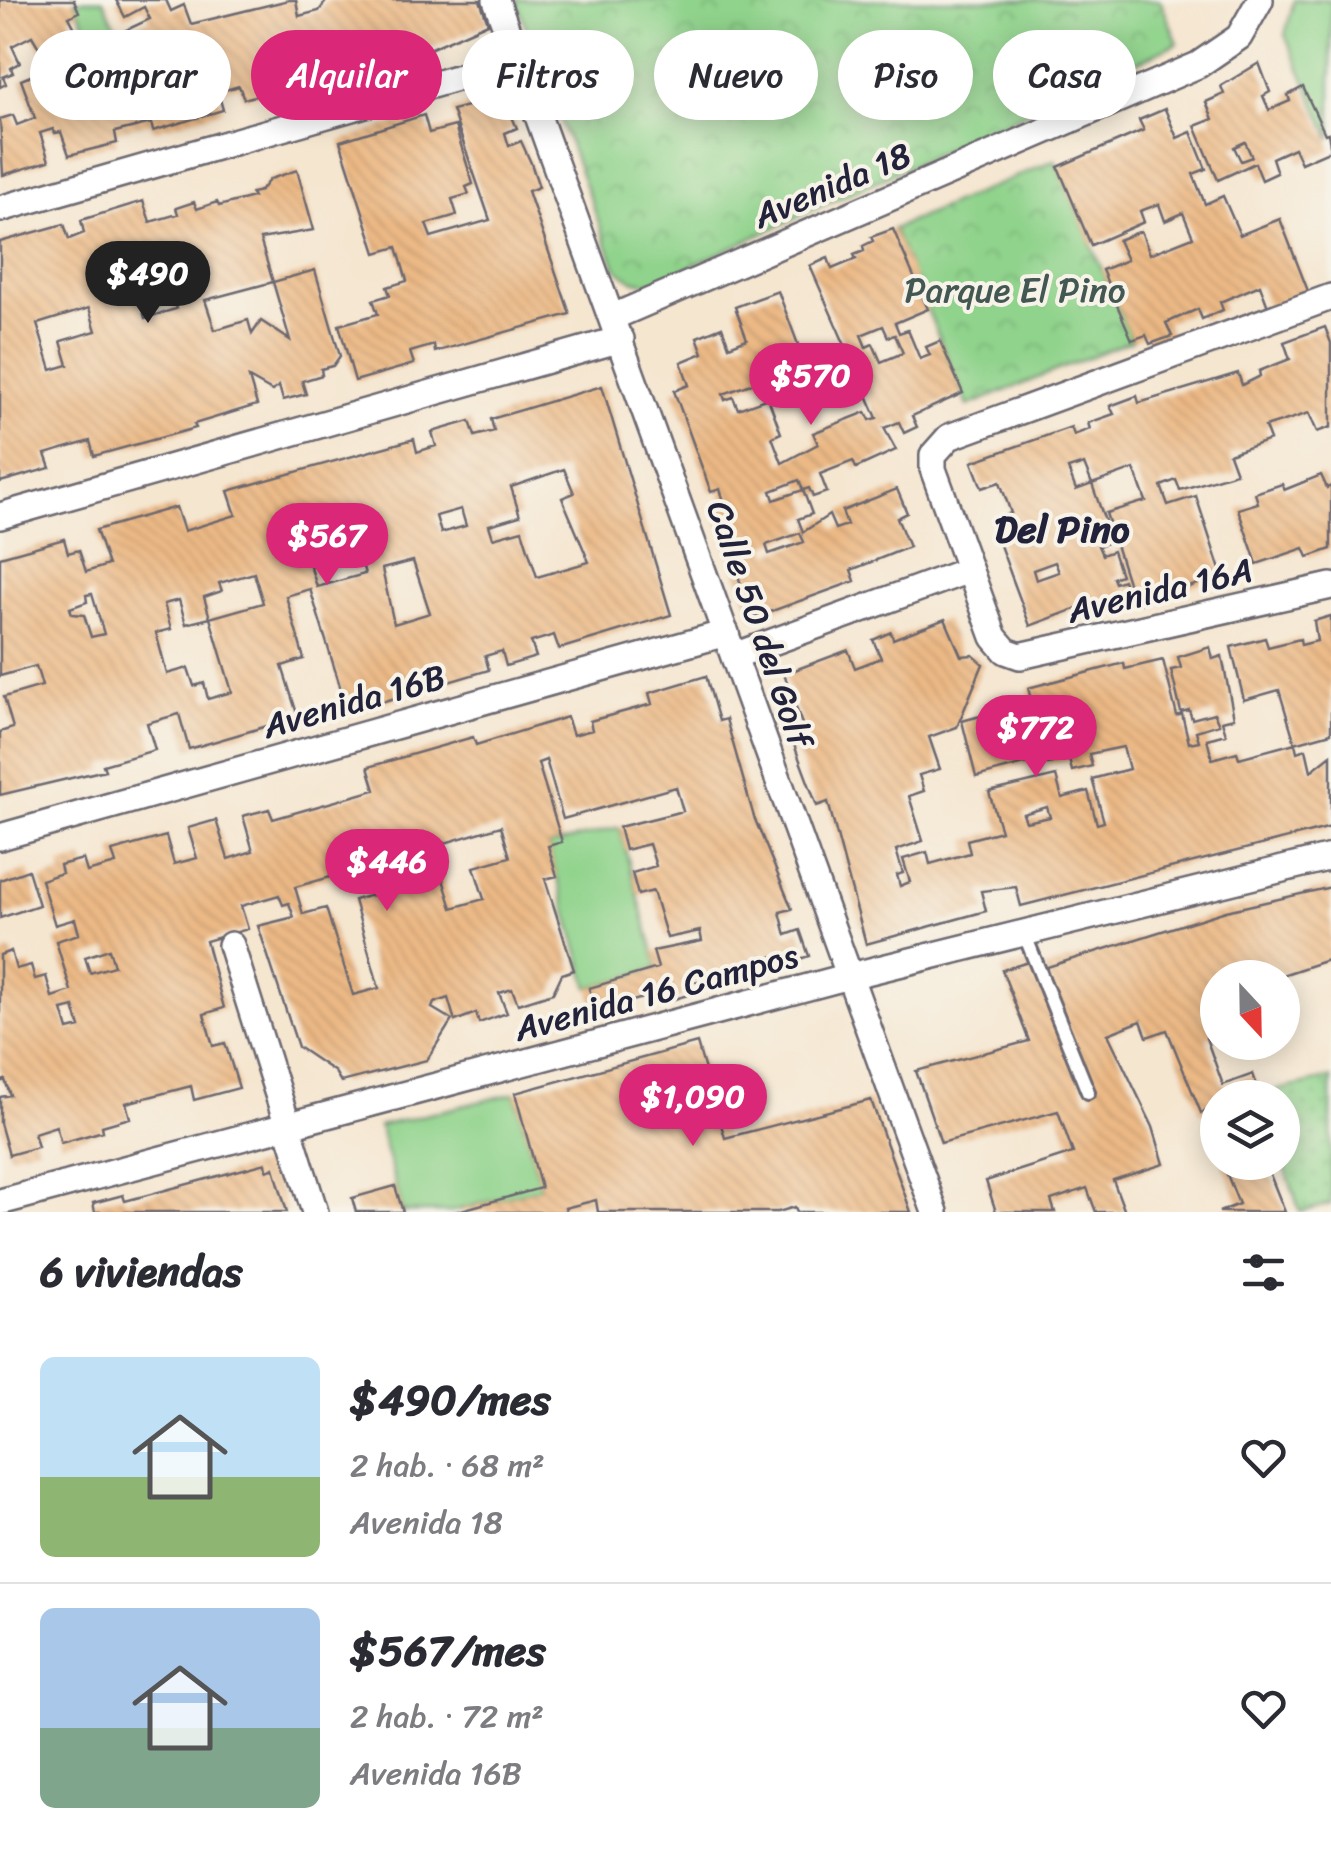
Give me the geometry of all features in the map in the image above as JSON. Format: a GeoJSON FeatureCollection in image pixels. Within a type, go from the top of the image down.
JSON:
{"type":"FeatureCollection","features":[{"type":"Feature","properties":{"kind":"street","name":"Calle 50 del Golf"},"geometry":{"type":"LineString","coordinates":[[496,0],[508,30]]}},
{"type":"Feature","properties":{"kind":"street","name":"Avenida 18"},"geometry":{"type":"LineString","coordinates":[[0,516],[617,328],[1198,65],[1240,37],[1260,0]]}},
{"type":"Feature","properties":{"kind":"street"},"geometry":{"type":"LineString","coordinates":[[0,209],[462,76]]}},
{"type":"Feature","properties":{"kind":"street","name":"Calle 50 del Golf"},"geometry":{"type":"LineString","coordinates":[[541,120],[846,978],[935,1212]]}},
{"type":"Feature","properties":{"kind":"street"},"geometry":{"type":"LineString","coordinates":[[969,570],[933,469],[939,445],[949,438],[1331,298]]}},
{"type":"Feature","properties":{"kind":"street","name":"Avenida 16B"},"geometry":{"type":"LineString","coordinates":[[0,837],[730,645],[969,570]]}},
{"type":"Feature","properties":{"kind":"street","name":"Avenida 16A"},"geometry":{"type":"LineString","coordinates":[[969,570],[994,637],[1006,652],[1032,656],[1331,586]]}},
{"type":"Feature","properties":{"kind":"street","name":"Avenida 16 Campos"},"geometry":{"type":"LineString","coordinates":[[0,1202],[846,978],[1331,857]]}},
{"type":"Feature","properties":{"kind":"street"},"geometry":{"type":"LineString","coordinates":[[232,945],[315,1212]]}},
{"type":"Feature","properties":{"kind":"lane"},"geometry":{"type":"LineString","coordinates":[[1024,933],[1088,1092]]}},
{"type":"Feature","properties":{"kind":"green space"},"geometry":{"type":"Polygon","coordinates":[[[74,0],[103,0],[118,30],[87,30],[74,0]]]}},
{"type":"Feature","properties":{"kind":"green space"},"geometry":{"type":"Polygon","coordinates":[[[516,0],[1160,0],[1178,43],[1136,62],[1136,30],[993,30],[993,120],[1010,120],[648,283],[628,278],[615,266],[561,120],[634,120],[634,30],[527,30],[516,0]]]}},
{"type":"Feature","properties":{"kind":"green space"},"geometry":{"type":"Polygon","coordinates":[[[1294,0],[1331,0],[1331,139],[1285,35],[1294,0]]]}},
{"type":"Feature","properties":{"kind":"green space","name":"Parque El Pino"},"geometry":{"type":"Polygon","coordinates":[[[1055,160],[1132,340],[968,406],[893,229],[1055,160]]]}},
{"type":"Feature","properties":{"kind":"green space"},"geometry":{"type":"Polygon","coordinates":[[[619,827],[658,968],[589,988],[548,846],[619,827]]]}},
{"type":"Feature","properties":{"kind":"green space"},"geometry":{"type":"Polygon","coordinates":[[[1331,1078],[1331,1204],[1300,1212],[1289,1180],[1300,1180],[1300,1085],[1331,1078]]]}},
{"type":"Feature","properties":{"kind":"green space"},"geometry":{"type":"Polygon","coordinates":[[[515,1093],[541,1188],[449,1212],[403,1212],[379,1126],[515,1093]]]}},
{"type":"Feature","properties":{"kind":"building"},"geometry":{"type":"Polygon","coordinates":[[[0,0],[74,0],[79,12],[69,17],[76,30],[30,30],[30,37],[12,46],[20,63],[11,68],[13,73],[3,77],[6,84],[0,87],[0,0]]]}},
{"type":"Feature","properties":{"kind":"building"},"geometry":{"type":"Polygon","coordinates":[[[116,0],[166,0],[171,11],[184,5],[191,24],[289,0],[296,0],[299,16],[319,11],[327,0],[480,0],[488,23],[462,30],[462,35],[442,43],[442,30],[251,30],[251,97],[244,99],[239,86],[231,88],[231,30],[126,30],[150,19],[144,7],[125,17],[116,0]]]}},
{"type":"Feature","properties":{"kind":"building"},"geometry":{"type":"Polygon","coordinates":[[[1259,63],[1270,92],[1263,96],[1269,110],[1290,101],[1288,95],[1303,87],[1325,134],[1328,133],[1331,150],[1301,163],[1294,148],[1272,158],[1277,173],[1262,180],[1255,163],[1218,180],[1195,126],[1213,119],[1206,102],[1224,94],[1221,86],[1259,63]],[[1245,142],[1234,147],[1241,161],[1252,157],[1245,142]]]}},
{"type":"Feature","properties":{"kind":"building"},"geometry":{"type":"Polygon","coordinates":[[[30,76],[30,104],[21,80],[30,76]]]}},
{"type":"Feature","properties":{"kind":"building"},"geometry":{"type":"Polygon","coordinates":[[[462,107],[462,120],[514,120],[517,128],[505,133],[509,146],[521,141],[531,163],[539,187],[528,191],[570,314],[435,352],[434,345],[410,352],[414,364],[355,381],[339,325],[378,314],[373,300],[390,295],[387,287],[407,281],[397,247],[376,253],[340,141],[408,120],[425,120],[429,133],[455,126],[473,184],[466,187],[469,194],[452,199],[457,215],[426,224],[431,237],[490,220],[452,110],[462,107]]]}},
{"type":"Feature","properties":{"kind":"building"},"geometry":{"type":"Polygon","coordinates":[[[1165,109],[1177,138],[1191,132],[1206,169],[1193,174],[1205,204],[1223,196],[1240,235],[1280,219],[1308,291],[1268,307],[1260,285],[1220,302],[1223,310],[1202,319],[1198,309],[1166,323],[1172,336],[1150,344],[1146,335],[1132,340],[1102,270],[1127,260],[1118,240],[1141,231],[1150,254],[1193,237],[1183,213],[1165,221],[1159,204],[1140,211],[1144,222],[1091,245],[1058,167],[1144,130],[1139,120],[1165,109]]]}},
{"type":"Feature","properties":{"kind":"building"},"geometry":{"type":"Polygon","coordinates":[[[13,115],[17,125],[30,120],[190,120],[153,131],[151,123],[115,132],[117,143],[69,155],[61,132],[55,133],[53,129],[40,133],[49,161],[3,175],[0,119],[13,115]]]}},
{"type":"Feature","properties":{"kind":"building"},"geometry":{"type":"Polygon","coordinates":[[[297,170],[314,230],[260,239],[273,282],[315,270],[340,356],[333,366],[321,369],[322,375],[302,381],[306,394],[283,400],[279,386],[272,391],[249,378],[257,405],[194,424],[196,428],[94,456],[90,441],[45,454],[50,468],[0,482],[0,242],[64,224],[69,239],[84,233],[81,220],[143,201],[150,222],[178,214],[176,208],[194,202],[197,209],[217,202],[219,206],[253,197],[251,193],[260,191],[270,179],[297,170]],[[163,267],[133,275],[145,318],[176,309],[163,267]],[[273,282],[205,300],[215,330],[248,320],[252,334],[261,321],[290,340],[273,282]],[[89,308],[37,324],[51,370],[68,365],[61,341],[96,331],[89,308]]]}},
{"type":"Feature","properties":{"kind":"building"},"geometry":{"type":"Polygon","coordinates":[[[893,229],[928,309],[895,323],[899,333],[908,330],[920,359],[930,355],[926,347],[940,341],[963,393],[912,416],[917,427],[904,433],[899,422],[884,428],[896,450],[856,468],[853,461],[820,474],[827,492],[813,497],[809,488],[803,490],[812,514],[798,519],[803,532],[829,515],[835,529],[847,525],[842,511],[897,489],[907,513],[897,518],[909,547],[851,570],[855,581],[753,618],[715,511],[726,507],[720,489],[711,492],[674,391],[689,385],[681,362],[703,353],[697,337],[722,327],[729,346],[747,339],[735,307],[778,291],[808,371],[765,389],[762,380],[723,394],[725,400],[733,397],[738,409],[768,398],[781,433],[772,437],[782,463],[818,444],[813,433],[866,412],[870,420],[877,418],[810,266],[828,258],[832,269],[856,259],[854,255],[873,241],[871,237],[893,229]],[[883,326],[861,335],[866,347],[873,344],[881,362],[903,353],[895,335],[888,337],[883,326]],[[799,480],[771,491],[774,500],[803,490],[799,480]],[[800,533],[766,545],[769,554],[804,542],[800,533]]]}},
{"type":"Feature","properties":{"kind":"building"},"geometry":{"type":"Polygon","coordinates":[[[1325,327],[1331,343],[1331,427],[1317,432],[1309,413],[1265,427],[1270,440],[1229,454],[1236,473],[1180,490],[1176,480],[1161,486],[1168,505],[1196,496],[1222,576],[1135,605],[1106,513],[1146,501],[1134,469],[1092,484],[1112,541],[1098,546],[1102,555],[1113,551],[1121,575],[1113,578],[1115,583],[1123,580],[1130,600],[1081,619],[1078,608],[1030,626],[991,521],[1011,513],[1000,482],[982,488],[972,462],[1071,427],[1074,435],[1090,429],[1088,423],[1114,414],[1110,406],[1137,396],[1139,403],[1238,373],[1242,385],[1260,376],[1259,371],[1290,359],[1284,342],[1325,327]],[[1084,464],[1068,469],[1076,490],[1092,484],[1084,464]],[[1055,562],[1033,570],[1036,580],[1059,572],[1055,562]]]}},
{"type":"Feature","properties":{"kind":"building"},"geometry":{"type":"Polygon","coordinates":[[[602,386],[671,615],[559,649],[554,635],[531,642],[536,657],[506,666],[502,651],[485,656],[489,670],[348,712],[310,589],[286,596],[304,659],[282,666],[298,717],[189,749],[179,714],[147,723],[155,750],[103,765],[105,770],[0,795],[0,732],[13,728],[4,697],[42,686],[36,666],[0,676],[0,557],[64,539],[68,553],[79,550],[86,572],[108,565],[96,530],[176,507],[184,531],[236,515],[228,491],[414,439],[417,452],[436,446],[432,432],[470,421],[475,436],[494,431],[491,419],[602,386]],[[564,469],[511,487],[520,516],[489,525],[493,538],[522,530],[537,577],[589,562],[562,498],[574,493],[564,469]],[[461,509],[436,516],[441,533],[466,526],[461,509]],[[346,511],[297,524],[317,587],[365,574],[346,511]],[[413,561],[382,569],[394,624],[430,613],[413,561]],[[254,573],[219,583],[222,591],[204,597],[210,618],[263,603],[254,573]],[[92,594],[86,595],[87,602],[70,608],[72,614],[84,615],[91,637],[104,634],[92,594]],[[179,600],[164,604],[171,629],[156,633],[167,674],[188,668],[194,686],[204,683],[208,699],[232,692],[210,618],[186,624],[179,600]]]}},
{"type":"Feature","properties":{"kind":"building"},"geometry":{"type":"Polygon","coordinates":[[[1321,475],[1327,488],[1331,486],[1331,549],[1308,557],[1304,548],[1257,564],[1238,509],[1258,503],[1255,493],[1282,484],[1284,490],[1321,475]]]}},
{"type":"Feature","properties":{"kind":"building"},"geometry":{"type":"Polygon","coordinates":[[[1331,616],[1331,733],[1295,743],[1279,690],[1244,700],[1231,647],[1265,638],[1268,647],[1300,639],[1301,645],[1317,641],[1314,621],[1331,616]]]}},
{"type":"Feature","properties":{"kind":"building"},"geometry":{"type":"Polygon","coordinates":[[[945,619],[961,656],[973,655],[983,664],[957,727],[929,737],[940,769],[919,775],[924,791],[909,796],[923,841],[896,850],[903,873],[897,875],[900,886],[910,882],[903,859],[927,852],[930,864],[970,853],[967,840],[1001,831],[989,792],[1056,776],[1062,798],[1088,791],[1097,824],[1104,822],[1092,779],[1129,769],[1123,747],[1089,754],[1092,766],[1072,771],[1069,759],[1048,764],[1028,688],[1124,663],[1125,669],[1163,660],[1177,716],[1182,714],[1189,743],[1199,741],[1196,731],[1219,724],[1214,713],[1192,719],[1189,710],[1181,712],[1171,670],[1181,668],[1178,657],[1210,647],[1213,659],[1222,656],[1234,718],[1222,721],[1226,734],[1207,739],[1212,759],[1237,752],[1239,758],[1295,743],[1297,752],[1306,749],[1311,771],[1331,755],[1331,827],[1021,906],[1016,887],[981,891],[986,911],[866,944],[828,802],[817,806],[793,742],[807,738],[784,674],[848,650],[855,668],[881,658],[873,640],[891,632],[893,639],[945,619]],[[1047,807],[1023,814],[1026,822],[1050,817],[1047,807]]]}},
{"type":"Feature","properties":{"kind":"building"},"geometry":{"type":"Polygon","coordinates":[[[706,676],[719,721],[726,719],[754,817],[792,909],[780,912],[786,935],[800,930],[809,956],[791,962],[778,955],[726,970],[729,979],[710,984],[709,980],[685,983],[688,995],[668,1001],[665,992],[596,1011],[589,988],[658,968],[653,951],[702,941],[700,931],[667,938],[653,891],[638,895],[632,873],[656,866],[649,844],[625,850],[619,827],[683,811],[676,787],[563,819],[546,760],[538,763],[562,842],[548,846],[557,876],[545,879],[574,970],[562,974],[553,993],[518,1004],[512,989],[499,993],[507,1013],[479,1023],[476,1013],[455,1021],[448,998],[434,1003],[432,1008],[452,1020],[427,1060],[341,1082],[335,1072],[298,1047],[258,926],[294,917],[289,903],[283,905],[279,895],[241,906],[248,929],[206,941],[224,1008],[204,1014],[213,1046],[225,1043],[239,1088],[194,1100],[191,1086],[126,1103],[130,1118],[102,1126],[103,1131],[61,1143],[56,1126],[34,1133],[38,1147],[9,1155],[0,1123],[0,1097],[10,1095],[5,1080],[0,1082],[0,955],[11,951],[16,969],[31,965],[35,979],[46,976],[52,997],[71,991],[56,941],[79,934],[75,919],[55,925],[41,880],[62,873],[60,865],[83,859],[87,872],[116,864],[112,851],[166,836],[174,864],[197,858],[188,828],[216,820],[228,859],[253,851],[243,816],[269,809],[273,819],[375,790],[368,767],[473,737],[476,745],[567,717],[573,735],[592,730],[590,721],[652,704],[649,693],[706,676]],[[501,826],[418,851],[427,880],[442,876],[452,908],[484,899],[474,867],[510,857],[501,826]],[[396,858],[295,887],[303,914],[326,908],[353,995],[379,988],[354,900],[405,886],[396,858]],[[109,949],[85,957],[90,973],[114,966],[109,949]],[[74,1007],[62,1010],[68,1030],[80,1027],[74,1007]]]}},
{"type":"Feature","properties":{"kind":"building"},"geometry":{"type":"Polygon","coordinates":[[[1025,704],[1039,760],[976,777],[962,721],[1025,704]]]}},
{"type":"Feature","properties":{"kind":"building"},"geometry":{"type":"Polygon","coordinates":[[[28,870],[39,905],[0,918],[0,880],[28,870]]]}},
{"type":"Feature","properties":{"kind":"building"},"geometry":{"type":"Polygon","coordinates":[[[1331,887],[1331,959],[1300,969],[1300,960],[1200,960],[1200,1060],[1214,1060],[1221,1080],[1200,1080],[1200,1111],[1167,1030],[1147,1037],[1141,1021],[1108,1034],[1153,1127],[1164,1164],[1113,1180],[1125,1212],[1096,1212],[1087,1188],[1051,1200],[1055,1212],[996,1212],[986,1181],[1073,1153],[1058,1111],[941,1143],[916,1071],[1029,1041],[1002,970],[1032,961],[1087,1099],[1095,1096],[1044,968],[1226,911],[1331,887]]]}},
{"type":"Feature","properties":{"kind":"building"},"geometry":{"type":"Polygon","coordinates":[[[697,1043],[725,1138],[871,1100],[911,1212],[797,1212],[795,1207],[778,1212],[598,1212],[596,1200],[565,1208],[566,1212],[454,1212],[541,1188],[515,1093],[697,1043]]]}},
{"type":"Feature","properties":{"kind":"building"},"geometry":{"type":"Polygon","coordinates":[[[266,1163],[267,1171],[274,1168],[287,1212],[95,1212],[93,1203],[123,1195],[125,1201],[266,1163]]]}},
{"type":"Feature","properties":{"kind":"building"},"geometry":{"type":"Polygon","coordinates":[[[1229,1180],[1272,1180],[1285,1212],[1219,1212],[1239,1204],[1229,1180]]]}},
{"type":"Feature","properties":{"kind":"building"},"geometry":{"type":"Polygon","coordinates":[[[395,1186],[403,1212],[356,1212],[352,1198],[395,1186]]]}},
{"type":"Feature","properties":{"kind":"district","name":"Del Pino"},"geometry":{"type":"Point","coordinates":[1062,529]}}]}
